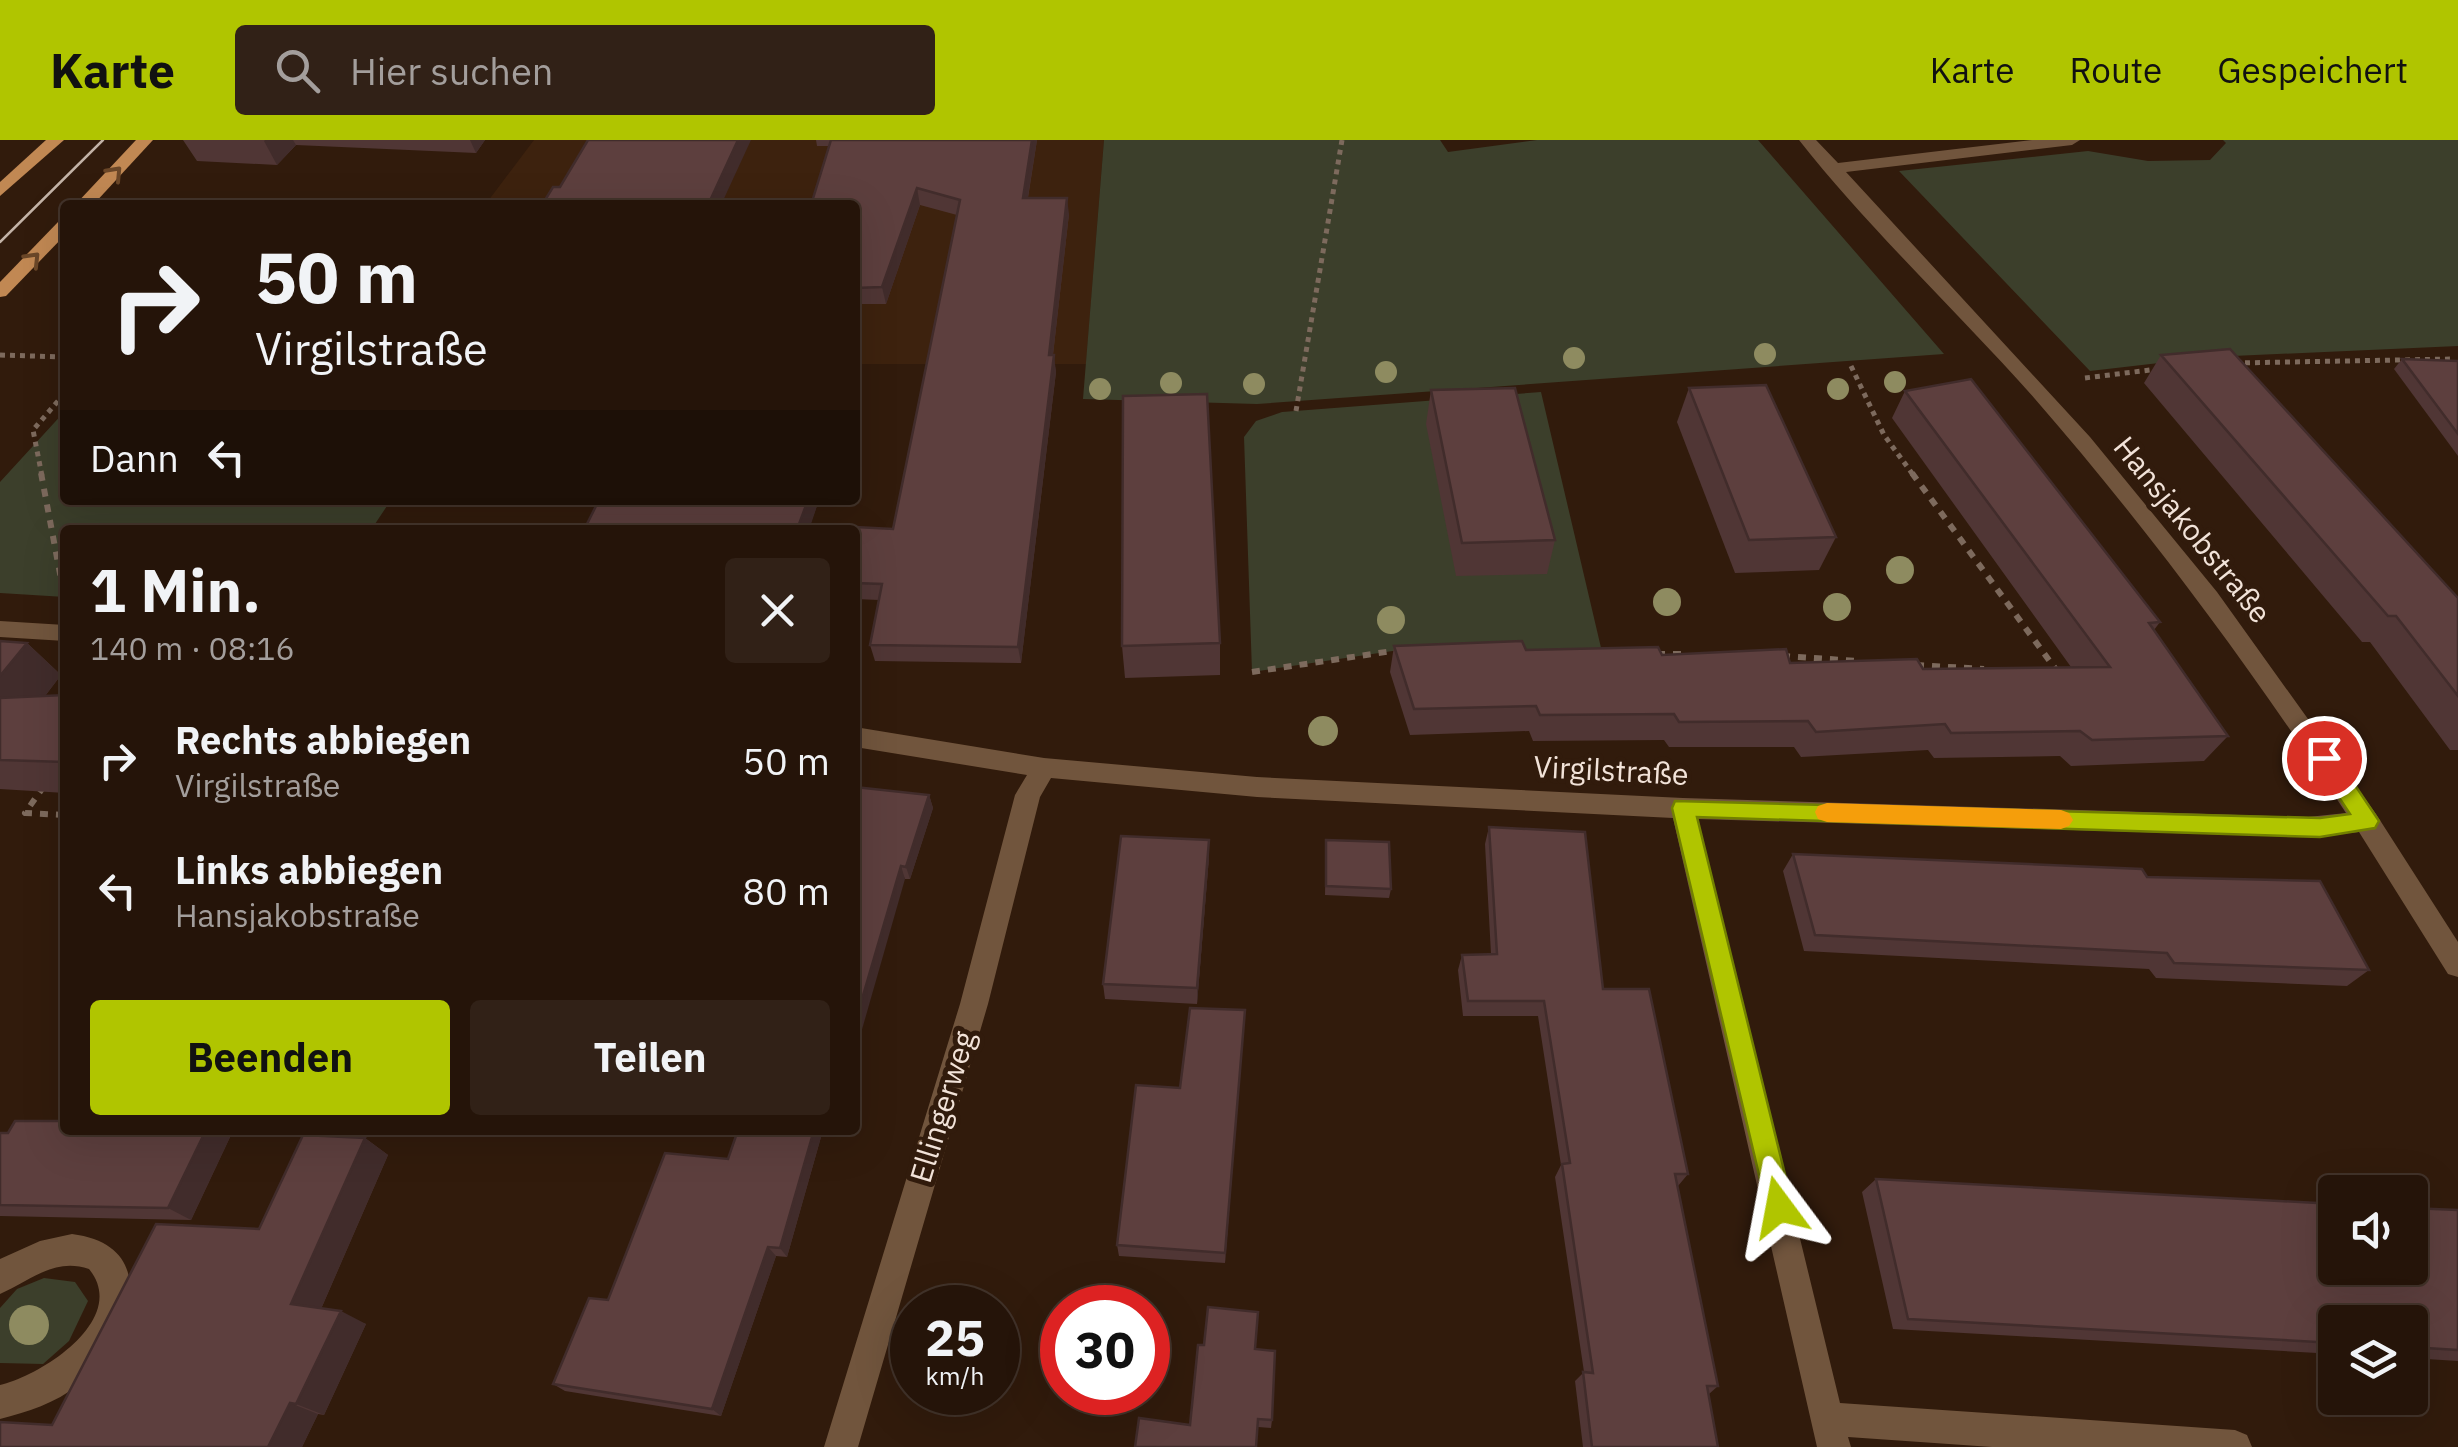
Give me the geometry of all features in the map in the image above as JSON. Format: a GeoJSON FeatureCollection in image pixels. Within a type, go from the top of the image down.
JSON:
{"type":"FeatureCollection","features":[{"type":"Feature","properties":{"kind":"main road"},"geometry":{"type":"LineString","coordinates":[[0,191],[56,140]]}},
{"type":"Feature","properties":{"kind":"main road"},"geometry":{"type":"LineString","coordinates":[[89,200],[145,140]]}},
{"type":"Feature","properties":{"kind":"main road"},"geometry":{"type":"LineString","coordinates":[[0,292],[60,230]]}},
{"type":"Feature","properties":{"kind":"street","name":"Hansjakobstraße"},"geometry":{"type":"LineString","coordinates":[[1807,140],[2015,365],[2168,544],[2258,662],[2367,821],[2458,965]]}},
{"type":"Feature","properties":{"kind":"street"},"geometry":{"type":"LineString","coordinates":[[1833,169],[2072,140]]}},
{"type":"Feature","properties":{"kind":"street"},"geometry":{"type":"LineString","coordinates":[[0,628],[60,633]]}},
{"type":"Feature","properties":{"kind":"street","name":"Virgilstraße"},"geometry":{"type":"LineString","coordinates":[[860,738],[1044,768],[1258,787],[1683,808],[2320,828],[2367,821]]}},
{"type":"Feature","properties":{"kind":"street","name":"Ellingerweg"},"geometry":{"type":"LineString","coordinates":[[841,1447],[974,1004],[1028,795],[1044,768]]}},
{"type":"Feature","properties":{"kind":"street"},"geometry":{"type":"LineString","coordinates":[[1683,808],[1832,1433],[2234,1447]]}},
{"type":"Feature","properties":{"kind":"street"},"geometry":{"type":"LineString","coordinates":[[0,1278],[42,1255],[80,1250],[98,1257],[110,1271],[114,1290],[111,1314],[78,1363],[53,1383],[24,1397],[0,1402]]}},
{"type":"Feature","properties":{"kind":"path"},"geometry":{"type":"LineString","coordinates":[[1296,411],[1342,140]]}},
{"type":"Feature","properties":{"kind":"path"},"geometry":{"type":"LineString","coordinates":[[0,355],[60,357]]}},
{"type":"Feature","properties":{"kind":"path"},"geometry":{"type":"LineString","coordinates":[[2229,363],[2453,359]]}},
{"type":"Feature","properties":{"kind":"path"},"geometry":{"type":"LineString","coordinates":[[1851,366],[1884,435],[2058,674],[2041,672]]}},
{"type":"Feature","properties":{"kind":"path"},"geometry":{"type":"LineString","coordinates":[[2085,378],[2175,367]]}},
{"type":"Feature","properties":{"kind":"path"},"geometry":{"type":"LineString","coordinates":[[60,398],[33,430],[60,573]]}},
{"type":"Feature","properties":{"kind":"path"},"geometry":{"type":"LineString","coordinates":[[1252,672],[1406,649]]}},
{"type":"Feature","properties":{"kind":"path"},"geometry":{"type":"LineString","coordinates":[[1641,653],[1700,654]]}},
{"type":"Feature","properties":{"kind":"path"},"geometry":{"type":"LineString","coordinates":[[1779,656],[1878,662]]}},
{"type":"Feature","properties":{"kind":"path"},"geometry":{"type":"LineString","coordinates":[[1898,663],[1987,669]]}},
{"type":"Feature","properties":{"kind":"path"},"geometry":{"type":"LineString","coordinates":[[55,771],[25,813],[60,815]]}},
{"type":"Feature","properties":{"kind":"shaded area"},"geometry":{"type":"Polygon","coordinates":[[[534,140],[1104,140],[1086,364],[860,364],[860,200],[489,200],[534,140]]]}},
{"type":"Feature","properties":{"kind":"green space"},"geometry":{"type":"Polygon","coordinates":[[[1104,140],[1440,140],[1448,152],[1537,140],[1758,140],[1944,354],[1257,404],[1083,399],[1104,140]]]}},
{"type":"Feature","properties":{"kind":"green space"},"geometry":{"type":"Polygon","coordinates":[[[2223,140],[2458,140],[2458,346],[2211,357],[2090,371],[1899,171],[2088,151],[2148,161],[2210,160],[2226,143],[2223,140]]]}},
{"type":"Feature","properties":{"kind":"green space"},"geometry":{"type":"Polygon","coordinates":[[[1541,392],[1602,652],[1406,649],[1252,672],[1244,437],[1256,421],[1282,412],[1541,392]]]}},
{"type":"Feature","properties":{"kind":"green space"},"geometry":{"type":"Polygon","coordinates":[[[60,416],[60,505],[388,505],[374,525],[60,525],[60,597],[0,593],[0,482],[60,416]]]}},
{"type":"Feature","properties":{"kind":"green space"},"geometry":{"type":"Polygon","coordinates":[[[44,1278],[75,1282],[88,1301],[69,1341],[43,1364],[0,1363],[0,1308],[17,1289],[44,1278]]]}},
{"type":"Feature","properties":{"kind":"building"},"geometry":{"type":"Polygon","coordinates":[[[588,140],[738,140],[710,200],[545,200],[553,187],[560,187],[588,140]]]}},
{"type":"Feature","properties":{"kind":"building"},"geometry":{"type":"Polygon","coordinates":[[[831,140],[1032,140],[1023,198],[1067,198],[1049,355],[1054,355],[1018,647],[870,645],[882,584],[860,583],[860,527],[893,529],[960,200],[917,188],[882,287],[860,288],[860,200],[813,200],[831,140]]]}},
{"type":"Feature","properties":{"kind":"building"},"geometry":{"type":"Polygon","coordinates":[[[2230,349],[2458,598],[2458,696],[2396,616],[2388,616],[2161,355],[2230,349]]]}},
{"type":"Feature","properties":{"kind":"building"},"geometry":{"type":"Polygon","coordinates":[[[2402,359],[2458,361],[2458,434],[2402,359]]]}},
{"type":"Feature","properties":{"kind":"building"},"geometry":{"type":"Polygon","coordinates":[[[1971,379],[2160,622],[2149,623],[2228,736],[2092,740],[2080,731],[1951,733],[1945,724],[1816,732],[1808,721],[1679,722],[1674,714],[1540,715],[1536,706],[1414,709],[1394,646],[1522,641],[1526,650],[1658,647],[1662,655],[1786,649],[1790,663],[1917,659],[1923,669],[2110,667],[1905,391],[1971,379]]]}},
{"type":"Feature","properties":{"kind":"building"},"geometry":{"type":"Polygon","coordinates":[[[1766,385],[1836,537],[1749,540],[1689,388],[1766,385]]]}},
{"type":"Feature","properties":{"kind":"building"},"geometry":{"type":"Polygon","coordinates":[[[1515,388],[1555,540],[1462,543],[1431,390],[1515,388]]]}},
{"type":"Feature","properties":{"kind":"building"},"geometry":{"type":"Polygon","coordinates":[[[1207,394],[1220,643],[1122,646],[1123,396],[1207,394]]]}},
{"type":"Feature","properties":{"kind":"building"},"geometry":{"type":"Polygon","coordinates":[[[596,505],[806,505],[799,524],[818,525],[586,525],[596,505]]]}},
{"type":"Feature","properties":{"kind":"building"},"geometry":{"type":"Polygon","coordinates":[[[0,641],[27,643],[0,676],[0,641]]]}},
{"type":"Feature","properties":{"kind":"building"},"geometry":{"type":"Polygon","coordinates":[[[60,695],[60,762],[0,760],[0,698],[60,695]]]}},
{"type":"Feature","properties":{"kind":"building"},"geometry":{"type":"Polygon","coordinates":[[[860,788],[929,795],[906,867],[901,866],[860,1006],[860,788]]]}},
{"type":"Feature","properties":{"kind":"building"},"geometry":{"type":"Polygon","coordinates":[[[1489,827],[1585,832],[1603,989],[1649,989],[1688,1174],[1675,1174],[1718,1386],[1707,1386],[1718,1447],[1592,1447],[1583,1372],[1593,1373],[1562,1164],[1570,1163],[1544,1001],[1468,1001],[1462,955],[1497,954],[1489,827]]]}},
{"type":"Feature","properties":{"kind":"building"},"geometry":{"type":"Polygon","coordinates":[[[1121,836],[1209,840],[1197,988],[1103,984],[1121,836]]]}},
{"type":"Feature","properties":{"kind":"building"},"geometry":{"type":"Polygon","coordinates":[[[1326,840],[1389,842],[1391,889],[1326,886],[1326,840]]]}},
{"type":"Feature","properties":{"kind":"building"},"geometry":{"type":"Polygon","coordinates":[[[1793,854],[2142,869],[2147,877],[2320,881],[2369,970],[2174,963],[2167,953],[1815,935],[1793,854]]]}},
{"type":"Feature","properties":{"kind":"building"},"geometry":{"type":"Polygon","coordinates":[[[1190,1008],[1245,1010],[1225,1253],[1117,1245],[1136,1085],[1180,1088],[1190,1008]]]}},
{"type":"Feature","properties":{"kind":"building"},"geometry":{"type":"Polygon","coordinates":[[[15,1121],[60,1121],[60,1135],[204,1135],[168,1208],[0,1205],[0,1133],[8,1133],[15,1121]]]}},
{"type":"Feature","properties":{"kind":"building"},"geometry":{"type":"Polygon","coordinates":[[[303,1135],[365,1138],[291,1304],[341,1311],[296,1404],[290,1403],[268,1447],[0,1447],[0,1422],[52,1425],[156,1224],[259,1229],[303,1135]]]}},
{"type":"Feature","properties":{"kind":"building"},"geometry":{"type":"Polygon","coordinates":[[[736,1135],[813,1135],[780,1248],[768,1247],[712,1409],[553,1384],[589,1298],[608,1300],[665,1153],[728,1159],[736,1135]]]}},
{"type":"Feature","properties":{"kind":"building"},"geometry":{"type":"Polygon","coordinates":[[[1876,1179],[2318,1203],[2318,1285],[2428,1285],[2428,1209],[2458,1210],[2458,1350],[2428,1348],[2428,1305],[2318,1305],[2318,1342],[1908,1319],[1876,1179]]]}},
{"type":"Feature","properties":{"kind":"building"},"geometry":{"type":"Polygon","coordinates":[[[1208,1307],[1258,1312],[1255,1349],[1275,1351],[1272,1420],[1258,1419],[1256,1447],[1135,1447],[1139,1418],[1190,1425],[1198,1345],[1204,1345],[1208,1307]]]}},
{"type":"Feature","properties":{"kind":"tram line"},"geometry":{"type":"LineString","coordinates":[[0,242],[103,140]]}},
{"type":"Feature","properties":{"kind":"slow traffic"},"geometry":{"type":"LineString","coordinates":[[1827,812],[2061,820]]}},
{"type":"Feature","properties":{"kind":"route"},"geometry":{"type":"LineString","coordinates":[[1779,1207],[1683,808],[2320,828],[2367,821],[2324,758]]}}]}
